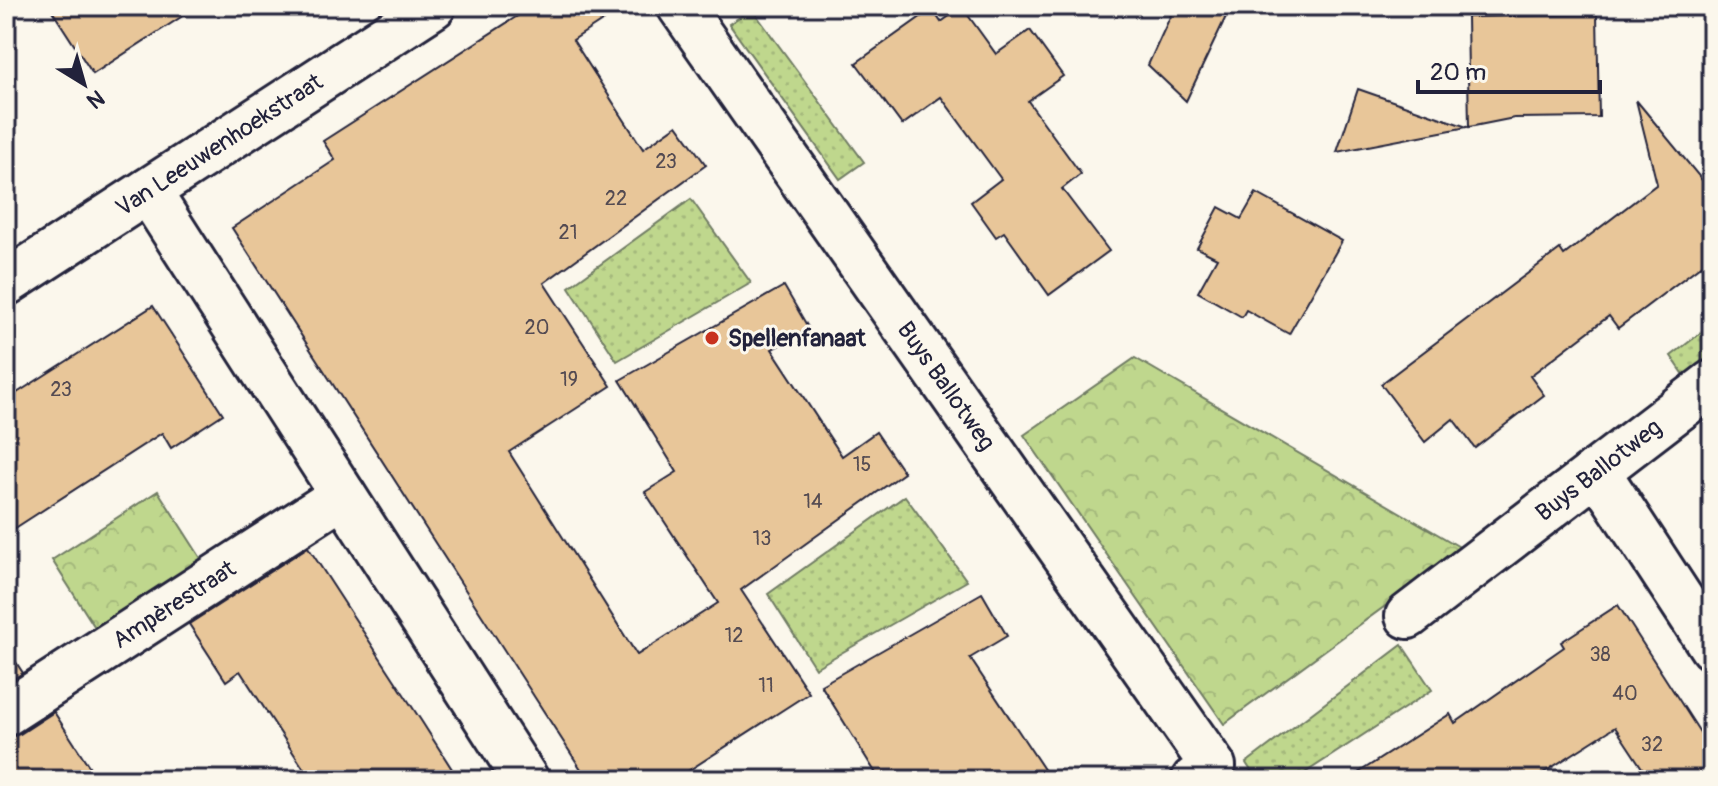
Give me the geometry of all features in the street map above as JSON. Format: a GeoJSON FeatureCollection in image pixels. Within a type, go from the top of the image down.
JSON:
{"type":"FeatureCollection","features":[{"type":"Feature","properties":{"kind":"street","name":"Van Leeuwenhoekstraat"},"geometry":{"type":"LineString","coordinates":[[6,283],[433,6]]}},
{"type":"Feature","properties":{"kind":"street","name":"Buys Ballotweg"},"geometry":{"type":"LineString","coordinates":[[680,6],[1203,773]]}},
{"type":"Feature","properties":{"kind":"street"},"geometry":{"type":"LineString","coordinates":[[148,191],[526,780]]}},
{"type":"Feature","properties":{"kind":"street","name":"Buys Ballotweg"},"geometry":{"type":"LineString","coordinates":[[1408,616],[1712,383]]}},
{"type":"Feature","properties":{"kind":"street"},"geometry":{"type":"LineString","coordinates":[[1597,471],[1712,647]]}},
{"type":"Feature","properties":{"kind":"street","name":"Ampèrestraat"},"geometry":{"type":"LineString","coordinates":[[6,713],[343,495]]}},
{"type":"Feature","properties":{"kind":"green space"},"geometry":{"type":"Polygon","coordinates":[[[752,9],[864,162],[840,179],[729,24],[752,9]]]}},
{"type":"Feature","properties":{"kind":"green space"},"geometry":{"type":"Polygon","coordinates":[[[691,199],[751,283],[617,361],[569,287],[691,199]]]}},
{"type":"Feature","properties":{"kind":"green space"},"geometry":{"type":"Polygon","coordinates":[[[1712,324],[1712,360],[1687,379],[1671,356],[1712,324]]]}},
{"type":"Feature","properties":{"kind":"green space"},"geometry":{"type":"Polygon","coordinates":[[[1135,358],[1463,549],[1224,724],[1024,435],[1135,358]]]}},
{"type":"Feature","properties":{"kind":"green space"},"geometry":{"type":"Polygon","coordinates":[[[158,491],[204,563],[98,632],[52,560],[158,491]]]}},
{"type":"Feature","properties":{"kind":"green space"},"geometry":{"type":"Polygon","coordinates":[[[905,496],[967,581],[815,668],[768,594],[905,496]]]}},
{"type":"Feature","properties":{"kind":"green space"},"geometry":{"type":"Polygon","coordinates":[[[1402,645],[1432,690],[1294,780],[1257,780],[1246,763],[1402,645]]]}},
{"type":"Feature","properties":{"kind":"building"},"geometry":{"type":"Polygon","coordinates":[[[49,6],[198,6],[93,74],[49,6]]]}},
{"type":"Feature","properties":{"kind":"building"},"geometry":{"type":"Polygon","coordinates":[[[533,6],[625,6],[573,40],[643,149],[677,125],[706,165],[544,283],[611,386],[509,452],[637,655],[718,603],[645,492],[677,472],[620,380],[784,286],[809,329],[772,349],[842,456],[876,432],[904,473],[741,590],[809,693],[674,780],[588,780],[232,228],[335,160],[323,141],[533,6]]]}},
{"type":"Feature","properties":{"kind":"building"},"geometry":{"type":"Polygon","coordinates":[[[1175,6],[1231,6],[1186,101],[1148,65],[1175,6]]]}},
{"type":"Feature","properties":{"kind":"building"},"geometry":{"type":"Polygon","coordinates":[[[962,7],[996,54],[1030,30],[1063,76],[1028,101],[1081,174],[1062,189],[1109,251],[1049,295],[1004,232],[996,237],[971,202],[1001,179],[941,97],[902,125],[856,63],[932,9],[941,22],[962,7]]]}},
{"type":"Feature","properties":{"kind":"building"},"geometry":{"type":"Polygon","coordinates":[[[1597,14],[1599,117],[1514,118],[1469,127],[1467,17],[1597,14]]]}},
{"type":"Feature","properties":{"kind":"building"},"geometry":{"type":"Polygon","coordinates":[[[1358,89],[1467,127],[1337,152],[1358,89]]]}},
{"type":"Feature","properties":{"kind":"building"},"geometry":{"type":"Polygon","coordinates":[[[1636,100],[1712,192],[1712,257],[1618,328],[1609,316],[1530,376],[1544,395],[1475,448],[1453,419],[1425,442],[1381,384],[1560,249],[1564,255],[1657,184],[1636,100]]]}},
{"type":"Feature","properties":{"kind":"building"},"geometry":{"type":"Polygon","coordinates":[[[1256,193],[1342,241],[1289,334],[1246,310],[1242,317],[1198,292],[1217,258],[1197,248],[1219,207],[1241,219],[1256,193]]]}},
{"type":"Feature","properties":{"kind":"building"},"geometry":{"type":"Polygon","coordinates":[[[153,306],[223,414],[171,448],[162,433],[6,534],[6,400],[153,306]]]}},
{"type":"Feature","properties":{"kind":"building"},"geometry":{"type":"Polygon","coordinates":[[[308,547],[459,780],[311,780],[240,671],[226,681],[189,624],[308,547]]]}},
{"type":"Feature","properties":{"kind":"building"},"geometry":{"type":"Polygon","coordinates":[[[982,593],[1007,636],[970,658],[1051,780],[880,780],[821,685],[982,593]]]}},
{"type":"Feature","properties":{"kind":"building"},"geometry":{"type":"Polygon","coordinates":[[[1618,605],[1712,751],[1712,780],[1650,780],[1615,727],[1532,780],[1347,780],[1450,714],[1455,723],[1564,647],[1561,642],[1618,605]]]}},
{"type":"Feature","properties":{"kind":"building"},"geometry":{"type":"Polygon","coordinates":[[[6,647],[23,673],[6,683],[6,647]]]}},
{"type":"Feature","properties":{"kind":"building"},"geometry":{"type":"Polygon","coordinates":[[[54,712],[98,780],[13,780],[12,774],[6,778],[6,738],[20,734],[54,712]]]}},
{"type":"Feature","properties":{"kind":"place","name":"Spellenfanaat"},"geometry":{"type":"Point","coordinates":[712,338]}}]}
